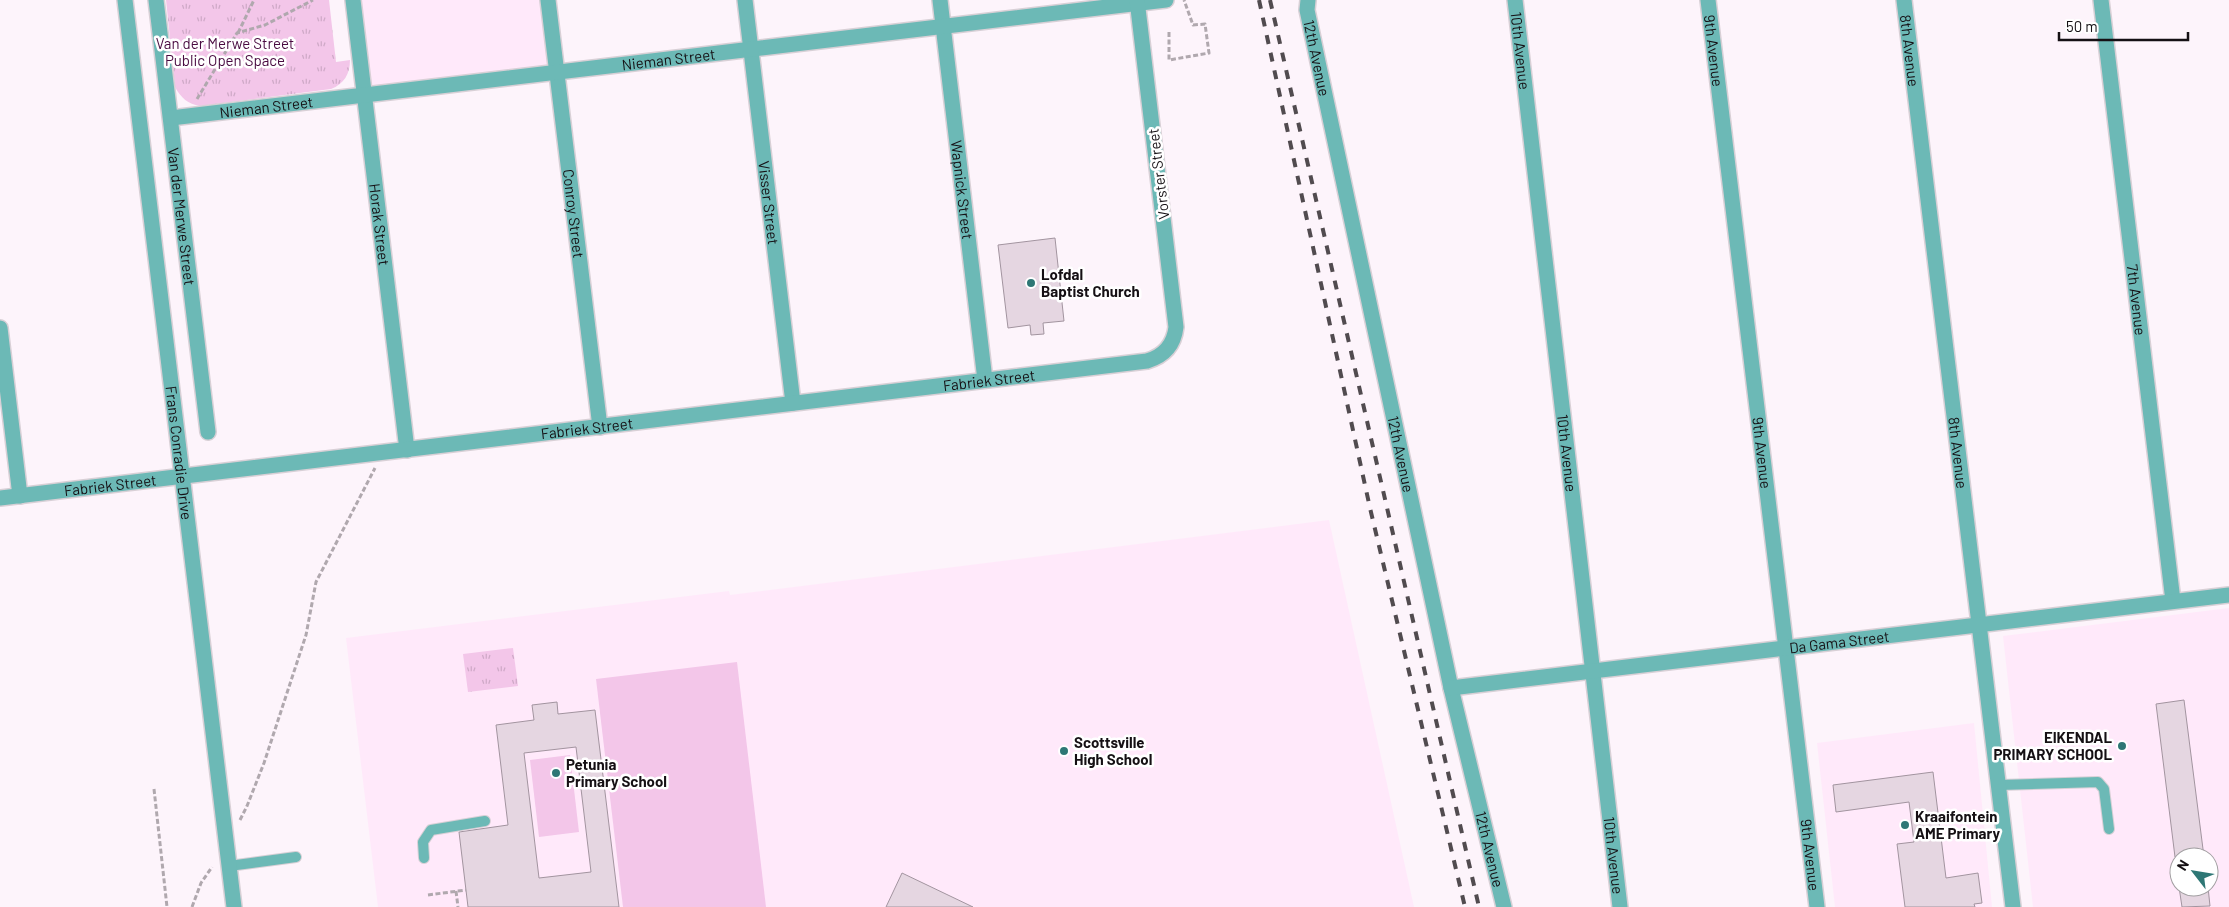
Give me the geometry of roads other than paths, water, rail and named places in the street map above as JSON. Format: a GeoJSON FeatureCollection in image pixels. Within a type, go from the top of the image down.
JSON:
{"type":"FeatureCollection","features":[{"type":"Feature","properties":{"kind":"street","name":"Frans Conradie Drive"},"geometry":{"type":"LineString","coordinates":[[125,0],[234,907]]}},
{"type":"Feature","properties":{"kind":"street","name":"Van der Merwe Street"},"geometry":{"type":"LineString","coordinates":[[156,0],[178,118],[208,432]]}},
{"type":"Feature","properties":{"kind":"street","name":"Horak Street"},"geometry":{"type":"LineString","coordinates":[[353,0],[407,450]]}},
{"type":"Feature","properties":{"kind":"street","name":"Conroy Street"},"geometry":{"type":"LineString","coordinates":[[548,0],[600,427]]}},
{"type":"Feature","properties":{"kind":"street","name":"Visser Street"},"geometry":{"type":"LineString","coordinates":[[745,0],[793,404]]}},
{"type":"Feature","properties":{"kind":"street","name":"Wapnick Street"},"geometry":{"type":"LineString","coordinates":[[940,0],[985,380]]}},
{"type":"Feature","properties":{"kind":"street","name":"Nieman Street"},"geometry":{"type":"LineString","coordinates":[[178,118],[1166,0]]}},
{"type":"Feature","properties":{"kind":"street","name":"12th Avenue"},"geometry":{"type":"LineString","coordinates":[[1308,0],[1307,10],[1451,688],[1504,907]]}},
{"type":"Feature","properties":{"kind":"street","name":"10th Avenue"},"geometry":{"type":"LineString","coordinates":[[1514,0],[1620,907]]}},
{"type":"Feature","properties":{"kind":"street","name":"9th Avenue"},"geometry":{"type":"LineString","coordinates":[[1708,0],[1817,907]]}},
{"type":"Feature","properties":{"kind":"street","name":"8th Avenue"},"geometry":{"type":"LineString","coordinates":[[1904,0],[2013,907]]}},
{"type":"Feature","properties":{"kind":"street","name":"7th Avenue"},"geometry":{"type":"LineString","coordinates":[[2101,0],[2172,601]]}},
{"type":"Feature","properties":{"kind":"street","name":"Vorster Street"},"geometry":{"type":"LineString","coordinates":[[1138,2],[1176,327],[1169,347]]}},
{"type":"Feature","properties":{"kind":"street"},"geometry":{"type":"LineString","coordinates":[[0,328],[20,496]]}},
{"type":"Feature","properties":{"kind":"street","name":"Fabriek Street"},"geometry":{"type":"LineString","coordinates":[[0,498],[182,478],[1147,361],[1156,358],[1169,347]]}},
{"type":"Feature","properties":{"kind":"street","name":"Da Gama Street"},"geometry":{"type":"LineString","coordinates":[[1451,688],[2229,595]]}},
{"type":"Feature","properties":{"kind":"lane"},"geometry":{"type":"LineString","coordinates":[[1999,785],[2098,782],[2104,789],[2108,829]]}},
{"type":"Feature","properties":{"kind":"lane"},"geometry":{"type":"LineString","coordinates":[[424,858],[423,842],[431,830],[485,821]]}},
{"type":"Feature","properties":{"kind":"lane"},"geometry":{"type":"LineString","coordinates":[[229,866],[296,856]]}},
{"type":"Feature","properties":{"kind":"railway"},"geometry":{"type":"LineString","coordinates":[[1259,0],[1370,508],[1465,907]]}},
{"type":"Feature","properties":{"kind":"railway"},"geometry":{"type":"LineString","coordinates":[[1270,0],[1479,907]]}},
{"type":"Feature","properties":{"kind":"place","name":"Lofdal Baptist Church"},"geometry":{"type":"Point","coordinates":[1031,283]}},
{"type":"Feature","properties":{"kind":"place","name":"EIKENDAL PRIMARY SCHOOL"},"geometry":{"type":"Point","coordinates":[2122,746]}},
{"type":"Feature","properties":{"kind":"place","name":"Scottsville High School"},"geometry":{"type":"Point","coordinates":[1064,751]}},
{"type":"Feature","properties":{"kind":"place","name":"Petunia Primary School"},"geometry":{"type":"Point","coordinates":[556,773]}},
{"type":"Feature","properties":{"kind":"place","name":"Kraaifontein AME Primary"},"geometry":{"type":"Point","coordinates":[1905,825]}},
{"type":"Feature","properties":{"kind":"park label","name":"Van der Merwe Street Public Open Space"},"geometry":{"type":"Point","coordinates":[225,52]}}]}
